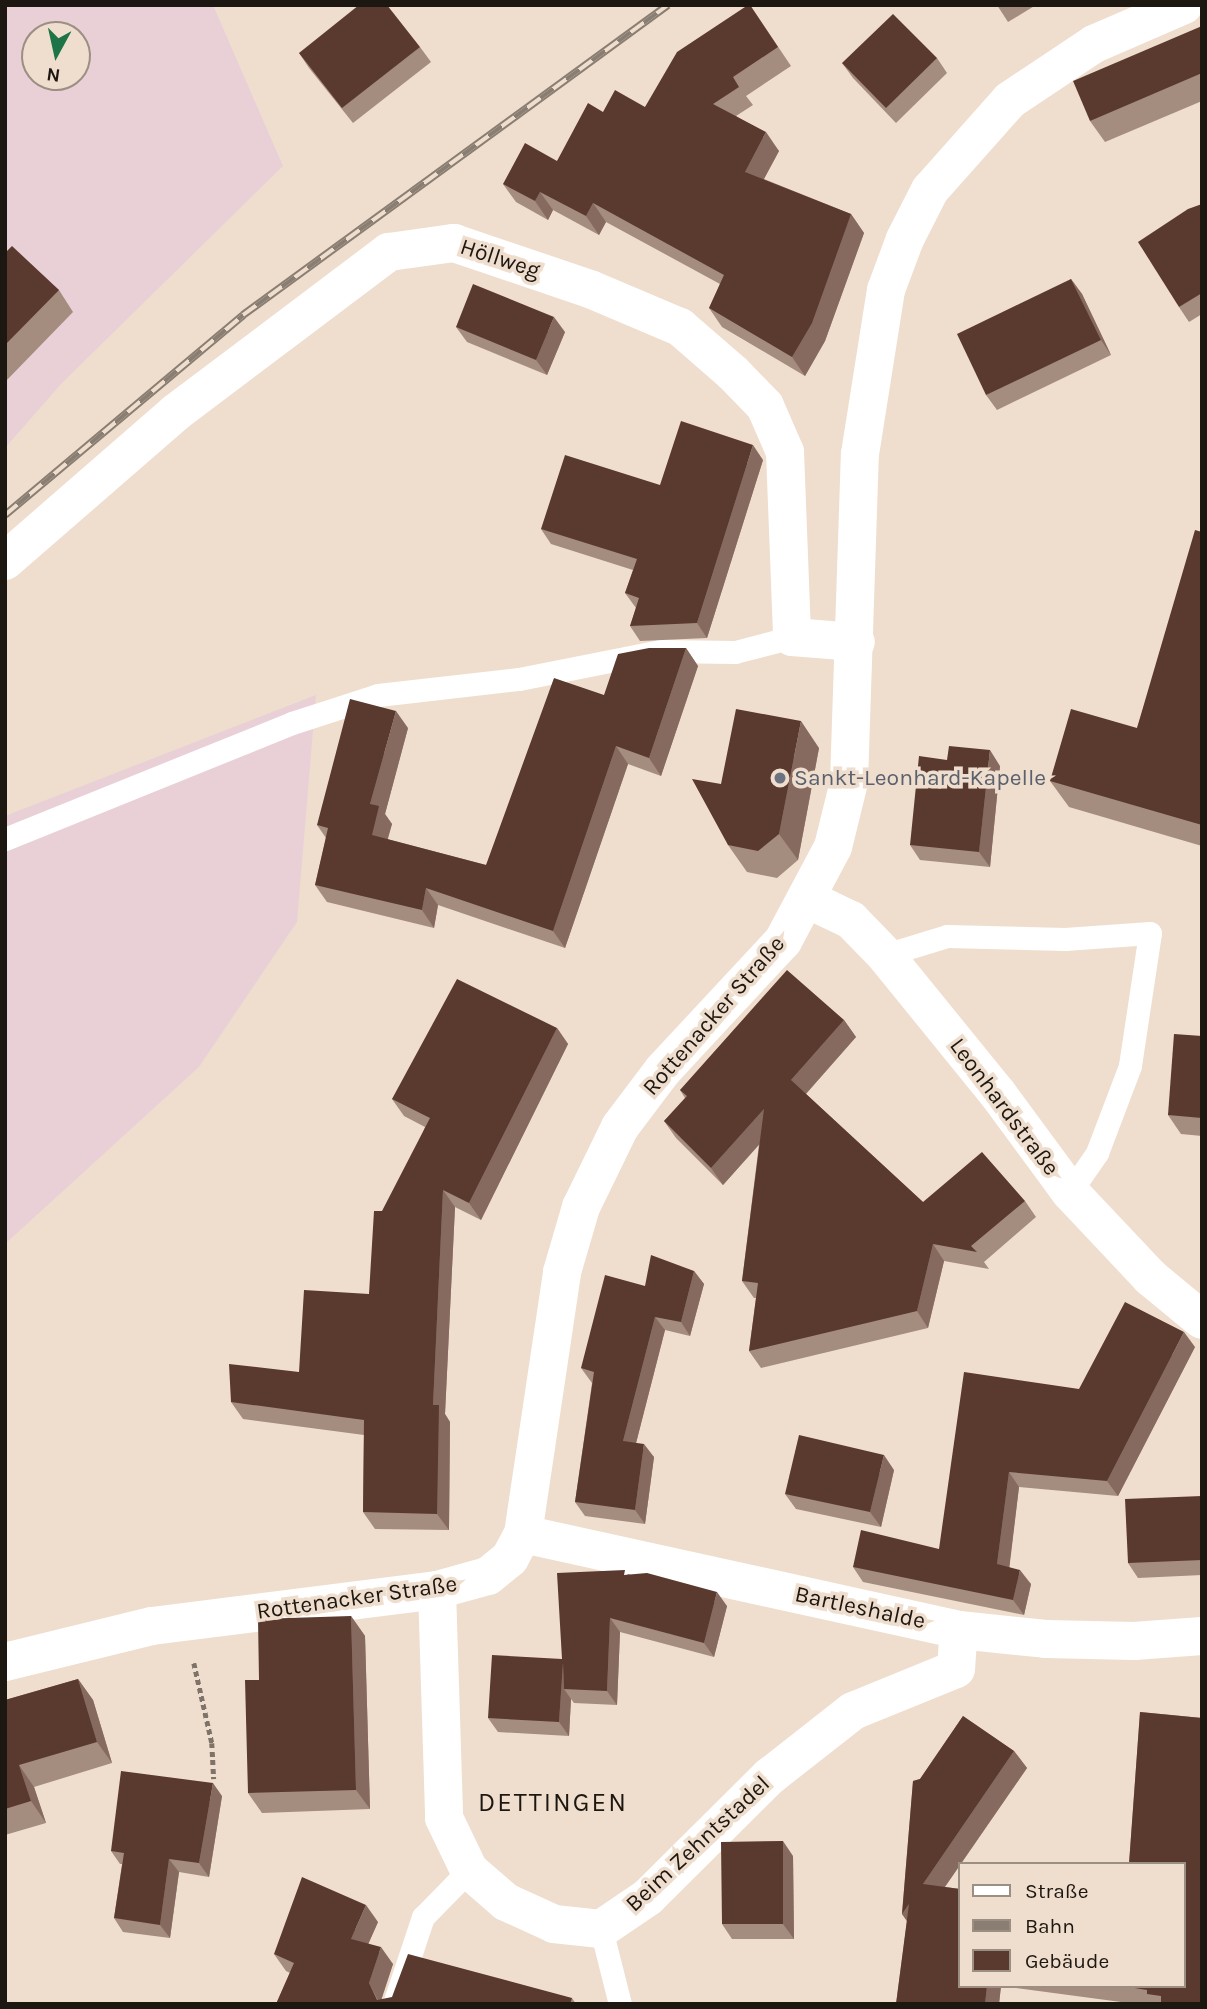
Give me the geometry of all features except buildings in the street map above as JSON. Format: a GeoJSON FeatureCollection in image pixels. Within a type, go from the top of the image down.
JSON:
{"type":"FeatureCollection","features":[{"type":"Feature","properties":{"kind":"street","name":"Rottenacker Straße"},"geometry":{"type":"LineString","coordinates":[[5,1662],[181,1622],[437,1590],[488,1576],[510,1558],[523,1534],[562,1272],[581,1207],[620,1127],[663,1070],[783,941],[833,847],[849,782],[856,642],[860,454],[886,290],[905,239],[930,190],[1010,100],[1094,44],[1184,5]]}},
{"type":"Feature","properties":{"kind":"street","name":"Höllweg"},"geometry":{"type":"LineString","coordinates":[[5,561],[175,413],[389,252],[454,243],[590,289],[680,327],[765,406],[785,452],[792,637]]}},
{"type":"Feature","properties":{"kind":"street"},"geometry":{"type":"LineString","coordinates":[[792,637],[856,642]]}},
{"type":"Feature","properties":{"kind":"street","name":"Leonhardstraße"},"geometry":{"type":"LineString","coordinates":[[807,899],[851,920],[884,955],[998,1094],[1070,1192],[1150,1277],[1202,1320]]}},
{"type":"Feature","properties":{"kind":"street","name":"Bartleshalde"},"geometry":{"type":"LineString","coordinates":[[523,1534],[960,1630],[1046,1639],[1133,1641],[1202,1636]]}},
{"type":"Feature","properties":{"kind":"street"},"geometry":{"type":"LineString","coordinates":[[437,1590],[444,1818],[469,1871],[506,1902],[542,1919],[601,1929]]}},
{"type":"Feature","properties":{"kind":"street","name":"Beim Zehntstadel"},"geometry":{"type":"LineString","coordinates":[[601,1929],[648,1897],[770,1776],[853,1711],[956,1669],[960,1630]]}},
{"type":"Feature","properties":{"kind":"lane"},"geometry":{"type":"LineString","coordinates":[[5,839],[292,723],[378,695],[519,679],[660,651],[735,652],[792,637]]}},
{"type":"Feature","properties":{"kind":"lane"},"geometry":{"type":"LineString","coordinates":[[884,955],[947,936],[1065,939],[1150,933],[1130,1066],[1097,1153],[1070,1192]]}},
{"type":"Feature","properties":{"kind":"lane"},"geometry":{"type":"LineString","coordinates":[[394,2004],[423,1917],[469,1871]]}},
{"type":"Feature","properties":{"kind":"lane"},"geometry":{"type":"LineString","coordinates":[[601,1929],[620,2004]]}},
{"type":"Feature","properties":{"kind":"path"},"geometry":{"type":"LineString","coordinates":[[181,1622],[200,1684],[214,1779]]}},
{"type":"Feature","properties":{"kind":"shaded area"},"geometry":{"type":"Polygon","coordinates":[[[5,5],[213,5],[283,166],[62,383],[5,448],[5,5]]]}},
{"type":"Feature","properties":{"kind":"shaded area"},"geometry":{"type":"Polygon","coordinates":[[[316,695],[297,922],[199,1067],[5,1244],[5,816],[316,695]]]}},
{"type":"Feature","properties":{"kind":"railway"},"geometry":{"type":"LineString","coordinates":[[5,515],[243,315],[668,5]]}},
{"type":"Feature","properties":{"kind":"place","name":"Sankt-Leonhard-Kapelle"},"geometry":{"type":"Point","coordinates":[780,778]}},
{"type":"Feature","properties":{"kind":"district","name":"DETTINGEN"},"geometry":{"type":"Point","coordinates":[553,1803]}}]}
